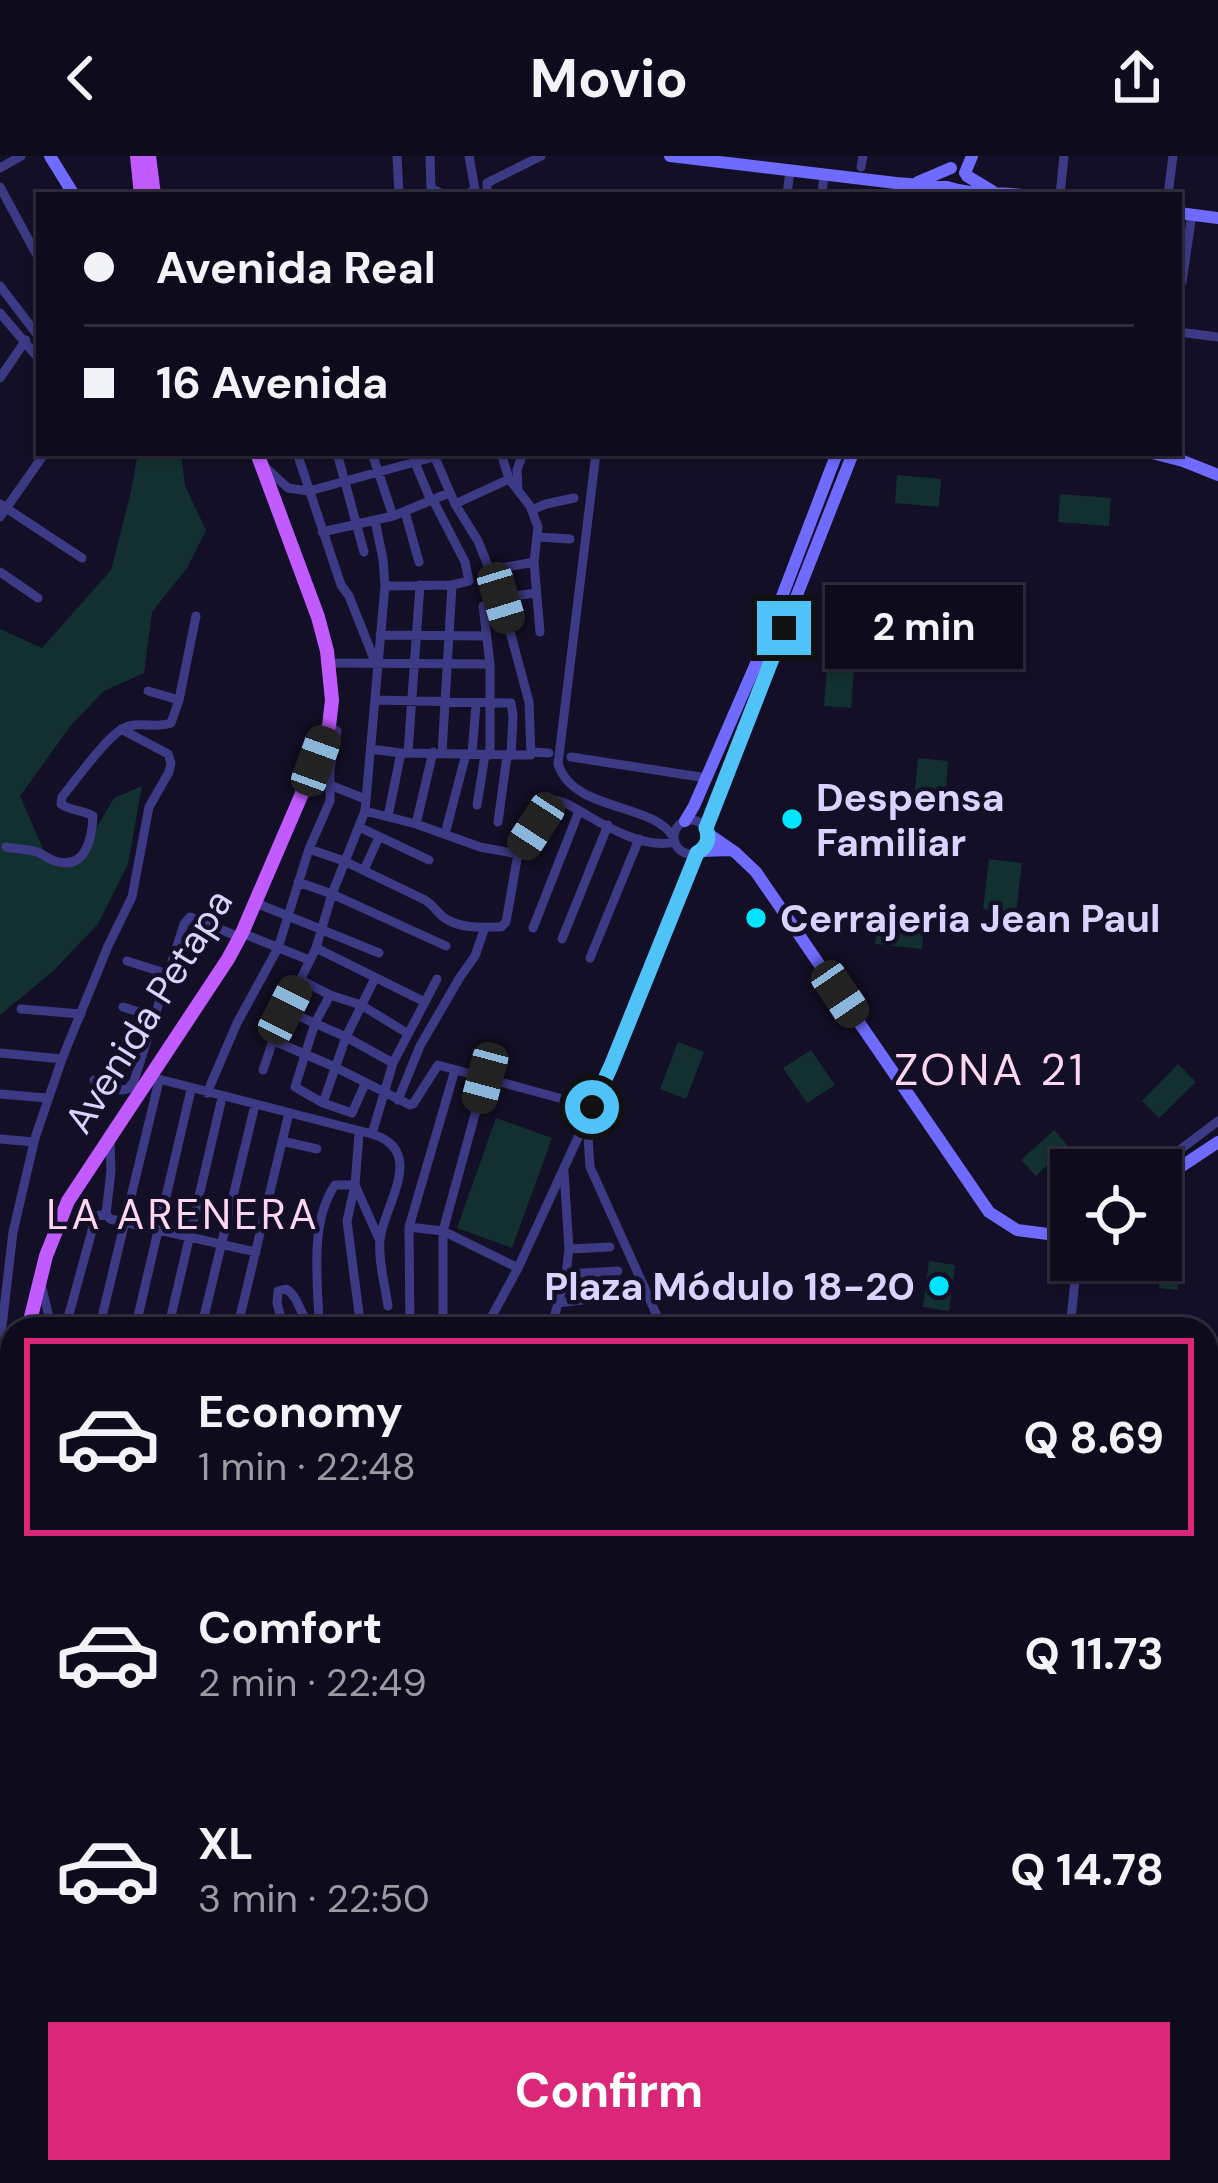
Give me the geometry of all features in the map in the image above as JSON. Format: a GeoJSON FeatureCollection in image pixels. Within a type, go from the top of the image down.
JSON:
{"type":"FeatureCollection","features":[{"type":"Feature","properties":{"kind":"main road"},"geometry":{"type":"LineString","coordinates":[[137,156],[141,192]]}},
{"type":"Feature","properties":{"kind":"main road"},"geometry":{"type":"LineString","coordinates":[[149,156],[154,192]]}},
{"type":"Feature","properties":{"kind":"main road","name":"Avenida Petapa"},"geometry":{"type":"LineString","coordinates":[[31,1317],[68,1201],[228,959],[323,765],[332,687],[329,663],[318,617],[259,458]]}},
{"type":"Feature","properties":{"kind":"street"},"geometry":{"type":"LineString","coordinates":[[0,168],[21,156]]}},
{"type":"Feature","properties":{"kind":"street"},"geometry":{"type":"LineString","coordinates":[[50,156],[72,192]]}},
{"type":"Feature","properties":{"kind":"street"},"geometry":{"type":"LineString","coordinates":[[397,156],[399,192]]}},
{"type":"Feature","properties":{"kind":"street"},"geometry":{"type":"LineString","coordinates":[[430,156],[438,192]]}},
{"type":"Feature","properties":{"kind":"street"},"geometry":{"type":"LineString","coordinates":[[469,156],[475,190],[472,192]]}},
{"type":"Feature","properties":{"kind":"street"},"geometry":{"type":"LineString","coordinates":[[487,192],[487,183],[541,156]]}},
{"type":"Feature","properties":{"kind":"street"},"geometry":{"type":"LineString","coordinates":[[675,156],[783,165],[824,174],[862,167],[911,184],[954,181],[992,192]]}},
{"type":"Feature","properties":{"kind":"street"},"geometry":{"type":"LineString","coordinates":[[954,181],[972,156]]}},
{"type":"Feature","properties":{"kind":"street"},"geometry":{"type":"LineString","coordinates":[[1060,192],[1064,156]]}},
{"type":"Feature","properties":{"kind":"street"},"geometry":{"type":"LineString","coordinates":[[1168,192],[1173,156]]}},
{"type":"Feature","properties":{"kind":"street"},"geometry":{"type":"LineString","coordinates":[[822,192],[824,174]]}},
{"type":"Feature","properties":{"kind":"street"},"geometry":{"type":"LineString","coordinates":[[0,187],[36,253]]}},
{"type":"Feature","properties":{"kind":"street"},"geometry":{"type":"LineString","coordinates":[[1182,282],[1186,214],[1218,218]]}},
{"type":"Feature","properties":{"kind":"street"},"geometry":{"type":"LineString","coordinates":[[0,286],[36,334],[0,378]]}},
{"type":"Feature","properties":{"kind":"street"},"geometry":{"type":"LineString","coordinates":[[0,314],[36,355]]}},
{"type":"Feature","properties":{"kind":"street"},"geometry":{"type":"LineString","coordinates":[[1182,332],[1218,337]]}},
{"type":"Feature","properties":{"kind":"street"},"geometry":{"type":"LineString","coordinates":[[42,456],[2,510],[82,558]]}},
{"type":"Feature","properties":{"kind":"street"},"geometry":{"type":"LineString","coordinates":[[298,456],[341,585],[376,664]]}},
{"type":"Feature","properties":{"kind":"street"},"geometry":{"type":"LineString","coordinates":[[338,456],[364,552]]}},
{"type":"Feature","properties":{"kind":"street"},"geometry":{"type":"LineString","coordinates":[[373,456],[393,516]]}},
{"type":"Feature","properties":{"kind":"street"},"geometry":{"type":"LineString","coordinates":[[371,749],[509,756],[531,752],[529,702],[501,598],[434,456]]}},
{"type":"Feature","properties":{"kind":"street"},"geometry":{"type":"LineString","coordinates":[[502,456],[509,479],[532,511],[539,537],[534,562],[540,632]]}},
{"type":"Feature","properties":{"kind":"street"},"geometry":{"type":"LineString","coordinates":[[518,489],[522,456]]}},
{"type":"Feature","properties":{"kind":"street"},"geometry":{"type":"LineString","coordinates":[[596,456],[558,764],[565,781],[578,791],[670,830],[686,870],[682,891]]}},
{"type":"Feature","properties":{"kind":"street"},"geometry":{"type":"LineString","coordinates":[[676,844],[676,829],[706,778],[758,659],[836,456]]}},
{"type":"Feature","properties":{"kind":"street"},"geometry":{"type":"LineString","coordinates":[[491,1317],[564,1172],[698,852],[706,845],[706,830],[852,456]]}},
{"type":"Feature","properties":{"kind":"street"},"geometry":{"type":"LineString","coordinates":[[1165,456],[1218,479]]}},
{"type":"Feature","properties":{"kind":"street"},"geometry":{"type":"LineString","coordinates":[[259,458],[288,488],[309,491],[378,474],[412,459],[470,578],[452,584],[385,586]]}},
{"type":"Feature","properties":{"kind":"street"},"geometry":{"type":"LineString","coordinates":[[455,504],[509,479]]}},
{"type":"Feature","properties":{"kind":"street"},"geometry":{"type":"LineString","coordinates":[[322,532],[393,516],[449,493]]}},
{"type":"Feature","properties":{"kind":"street"},"geometry":{"type":"LineString","coordinates":[[532,511],[574,498]]}},
{"type":"Feature","properties":{"kind":"street"},"geometry":{"type":"LineString","coordinates":[[405,512],[419,562]]}},
{"type":"Feature","properties":{"kind":"street"},"geometry":{"type":"LineString","coordinates":[[263,1070],[285,1010],[316,948],[365,805],[385,586],[375,521]]}},
{"type":"Feature","properties":{"kind":"street"},"geometry":{"type":"LineString","coordinates":[[539,537],[570,539]]}},
{"type":"Feature","properties":{"kind":"street"},"geometry":{"type":"LineString","coordinates":[[490,570],[534,562]]}},
{"type":"Feature","properties":{"kind":"street"},"geometry":{"type":"LineString","coordinates":[[0,572],[38,598]]}},
{"type":"Feature","properties":{"kind":"street"},"geometry":{"type":"LineString","coordinates":[[416,824],[438,753],[452,584]]}},
{"type":"Feature","properties":{"kind":"street"},"geometry":{"type":"LineString","coordinates":[[388,816],[404,753],[420,585]]}},
{"type":"Feature","properties":{"kind":"street"},"geometry":{"type":"LineString","coordinates":[[477,805],[488,755],[491,704],[483,606],[535,593]]}},
{"type":"Feature","properties":{"kind":"street"},"geometry":{"type":"LineString","coordinates":[[6,847],[58,862],[83,856],[93,816],[65,807],[60,800],[121,729],[170,723],[196,616]]}},
{"type":"Feature","properties":{"kind":"street"},"geometry":{"type":"LineString","coordinates":[[380,635],[484,636]]}},
{"type":"Feature","properties":{"kind":"street"},"geometry":{"type":"LineString","coordinates":[[329,663],[490,664]]}},
{"type":"Feature","properties":{"kind":"street"},"geometry":{"type":"LineString","coordinates":[[148,691],[179,700]]}},
{"type":"Feature","properties":{"kind":"street"},"geometry":{"type":"LineString","coordinates":[[375,700],[512,705],[498,822]]}},
{"type":"Feature","properties":{"kind":"street"},"geometry":{"type":"LineString","coordinates":[[529,702],[547,702]]}},
{"type":"Feature","properties":{"kind":"street"},"geometry":{"type":"LineString","coordinates":[[445,834],[469,754],[476,704]]}},
{"type":"Feature","properties":{"kind":"street"},"geometry":{"type":"LineString","coordinates":[[2,1317],[6,1232],[47,1098],[132,897],[149,807],[171,763],[168,754],[121,729]]}},
{"type":"Feature","properties":{"kind":"street"},"geometry":{"type":"LineString","coordinates":[[531,752],[549,753]]}},
{"type":"Feature","properties":{"kind":"street"},"geometry":{"type":"LineString","coordinates":[[571,757],[706,778]]}},
{"type":"Feature","properties":{"kind":"street"},"geometry":{"type":"LineString","coordinates":[[207,1093],[237,1023],[278,948],[309,849],[330,801],[323,765]]}},
{"type":"Feature","properties":{"kind":"street"},"geometry":{"type":"LineString","coordinates":[[330,785],[388,816],[480,847],[518,854]]}},
{"type":"Feature","properties":{"kind":"street"},"geometry":{"type":"LineString","coordinates":[[309,849],[435,906],[442,919],[485,927],[501,927],[506,922],[518,854],[550,800],[558,799],[656,845],[676,844],[688,853],[717,848],[736,853]]}},
{"type":"Feature","properties":{"kind":"street"},"geometry":{"type":"LineString","coordinates":[[533,928],[579,811]]}},
{"type":"Feature","properties":{"kind":"street"},"geometry":{"type":"LineString","coordinates":[[660,823],[695,820],[756,872],[989,1212],[1017,1230],[1050,1234]]}},
{"type":"Feature","properties":{"kind":"street"},"geometry":{"type":"LineString","coordinates":[[562,939],[608,825]]}},
{"type":"Feature","properties":{"kind":"street"},"geometry":{"type":"LineString","coordinates":[[359,827],[429,860]]}},
{"type":"Feature","properties":{"kind":"street"},"geometry":{"type":"LineString","coordinates":[[364,870],[379,837]]}},
{"type":"Feature","properties":{"kind":"street"},"geometry":{"type":"LineString","coordinates":[[590,958],[639,839]]}},
{"type":"Feature","properties":{"kind":"street"},"geometry":{"type":"LineString","coordinates":[[298,882],[446,946]]}},
{"type":"Feature","properties":{"kind":"street"},"geometry":{"type":"LineString","coordinates":[[256,903],[379,953]]}},
{"type":"Feature","properties":{"kind":"street"},"geometry":{"type":"LineString","coordinates":[[102,1317],[124,1222],[147,1081],[142,1054],[184,924],[190,917],[309,960]]}},
{"type":"Feature","properties":{"kind":"street"},"geometry":{"type":"LineString","coordinates":[[398,1100],[420,1046],[475,956],[485,927]]}},
{"type":"Feature","properties":{"kind":"street"},"geometry":{"type":"LineString","coordinates":[[316,948],[424,1002]]}},
{"type":"Feature","properties":{"kind":"street"},"geometry":{"type":"LineString","coordinates":[[127,961],[168,974]]}},
{"type":"Feature","properties":{"kind":"street"},"geometry":{"type":"LineString","coordinates":[[322,1102],[375,978]]}},
{"type":"Feature","properties":{"kind":"street"},"geometry":{"type":"LineString","coordinates":[[359,1317],[347,1221],[365,1134],[393,1063],[437,979]]}},
{"type":"Feature","properties":{"kind":"street"},"geometry":{"type":"LineString","coordinates":[[301,980],[361,1005],[407,1033]]}},
{"type":"Feature","properties":{"kind":"street"},"geometry":{"type":"LineString","coordinates":[[330,995],[315,1023],[295,1086],[353,1113],[365,1084]]}},
{"type":"Feature","properties":{"kind":"street"},"geometry":{"type":"LineString","coordinates":[[123,1006],[154,1017]]}},
{"type":"Feature","properties":{"kind":"street"},"geometry":{"type":"LineString","coordinates":[[21,1010],[81,1014]]}},
{"type":"Feature","properties":{"kind":"street"},"geometry":{"type":"LineString","coordinates":[[285,1010],[393,1063]]}},
{"type":"Feature","properties":{"kind":"street"},"geometry":{"type":"LineString","coordinates":[[274,1041],[413,1105],[436,1066],[592,1107]]}},
{"type":"Feature","properties":{"kind":"street"},"geometry":{"type":"LineString","coordinates":[[112,1045],[142,1054]]}},
{"type":"Feature","properties":{"kind":"street"},"geometry":{"type":"LineString","coordinates":[[0,1053],[62,1060]]}},
{"type":"Feature","properties":{"kind":"street"},"geometry":{"type":"LineString","coordinates":[[410,1317],[409,1227],[454,1070]]}},
{"type":"Feature","properties":{"kind":"street"},"geometry":{"type":"LineString","coordinates":[[443,1317],[443,1231],[485,1078]]}},
{"type":"Feature","properties":{"kind":"street"},"geometry":{"type":"LineString","coordinates":[[94,1080],[124,1090],[147,1081],[207,1093],[383,1138],[399,1160],[398,1189],[380,1240]]}},
{"type":"Feature","properties":{"kind":"street"},"geometry":{"type":"LineString","coordinates":[[0,1094],[47,1098]]}},
{"type":"Feature","properties":{"kind":"street"},"geometry":{"type":"LineString","coordinates":[[137,1317],[190,1094]]}},
{"type":"Feature","properties":{"kind":"street"},"geometry":{"type":"LineString","coordinates":[[171,1317],[221,1102]]}},
{"type":"Feature","properties":{"kind":"street"},"geometry":{"type":"LineString","coordinates":[[592,1107],[590,1167],[658,1317]]}},
{"type":"Feature","properties":{"kind":"street"},"geometry":{"type":"LineString","coordinates":[[204,1317],[254,1108]]}},
{"type":"Feature","properties":{"kind":"street"},"geometry":{"type":"LineString","coordinates":[[241,1317],[288,1117]]}},
{"type":"Feature","properties":{"kind":"street"},"geometry":{"type":"LineString","coordinates":[[1181,1149],[1218,1121]]}},
{"type":"Feature","properties":{"kind":"street"},"geometry":{"type":"LineString","coordinates":[[110,1136],[106,1214],[110,1219],[256,1252]]}},
{"type":"Feature","properties":{"kind":"street"},"geometry":{"type":"LineString","coordinates":[[0,1139],[34,1142]]}},
{"type":"Feature","properties":{"kind":"street"},"geometry":{"type":"LineString","coordinates":[[282,1141],[317,1149]]}},
{"type":"Feature","properties":{"kind":"street"},"geometry":{"type":"LineString","coordinates":[[1182,1166],[1218,1142]]}},
{"type":"Feature","properties":{"kind":"street"},"geometry":{"type":"LineString","coordinates":[[554,1317],[569,1249],[564,1172]]}},
{"type":"Feature","properties":{"kind":"street"},"geometry":{"type":"LineString","coordinates":[[355,1185],[380,1240],[388,1306]]}},
{"type":"Feature","properties":{"kind":"street"},"geometry":{"type":"LineString","coordinates":[[319,1317],[321,1219],[335,1186],[355,1185]]}},
{"type":"Feature","properties":{"kind":"street"},"geometry":{"type":"LineString","coordinates":[[68,1317],[96,1216],[106,1214]]}},
{"type":"Feature","properties":{"kind":"street"},"geometry":{"type":"LineString","coordinates":[[409,1227],[443,1231],[518,1268]]}},
{"type":"Feature","properties":{"kind":"street"},"geometry":{"type":"LineString","coordinates":[[569,1249],[610,1246]]}},
{"type":"Feature","properties":{"kind":"street"},"geometry":{"type":"LineString","coordinates":[[566,1274],[618,1271]]}},
{"type":"Feature","properties":{"kind":"street"},"geometry":{"type":"LineString","coordinates":[[40,1279],[49,1317]]}},
{"type":"Feature","properties":{"kind":"street"},"geometry":{"type":"LineString","coordinates":[[1071,1317],[1075,1281]]}},
{"type":"Feature","properties":{"kind":"street"},"geometry":{"type":"LineString","coordinates":[[281,1317],[278,1292],[286,1289],[303,1317]]}},
{"type":"Feature","properties":{"kind":"street"},"geometry":{"type":"LineString","coordinates":[[557,1303],[632,1294]]}},
{"type":"Feature","properties":{"kind":"green space"},"geometry":{"type":"Polygon","coordinates":[[[137,456],[181,456],[185,486],[206,530],[187,568],[152,612],[144,673],[104,691],[72,724],[20,796],[47,858],[77,861],[114,798],[142,786],[128,864],[98,924],[53,971],[0,1015],[0,629],[42,648],[111,570],[137,456]]]}},
{"type":"Feature","properties":{"kind":"green space"},"geometry":{"type":"Polygon","coordinates":[[[897,475],[941,479],[939,507],[895,503],[897,475]]]}},
{"type":"Feature","properties":{"kind":"green space"},"geometry":{"type":"Polygon","coordinates":[[[1060,494],[1111,498],[1109,526],[1058,522],[1060,494]]]}},
{"type":"Feature","properties":{"kind":"green space"},"geometry":{"type":"Polygon","coordinates":[[[924,587],[952,590],[947,633],[919,629],[924,587]]]}},
{"type":"Feature","properties":{"kind":"green space"},"geometry":{"type":"Polygon","coordinates":[[[828,655],[855,657],[851,708],[824,706],[828,655]]]}},
{"type":"Feature","properties":{"kind":"green space"},"geometry":{"type":"Polygon","coordinates":[[[918,758],[948,761],[945,803],[914,801],[918,758]]]}},
{"type":"Feature","properties":{"kind":"green space"},"geometry":{"type":"Polygon","coordinates":[[[989,859],[1022,863],[1016,913],[983,909],[989,859]]]}},
{"type":"Feature","properties":{"kind":"green space"},"geometry":{"type":"Polygon","coordinates":[[[878,920],[924,925],[922,949],[875,944],[878,920]]]}},
{"type":"Feature","properties":{"kind":"green space"},"geometry":{"type":"Polygon","coordinates":[[[678,1042],[704,1052],[686,1099],[660,1089],[678,1042]]]}},
{"type":"Feature","properties":{"kind":"green space"},"geometry":{"type":"Polygon","coordinates":[[[811,1050],[835,1085],[807,1103],[783,1068],[811,1050]]]}},
{"type":"Feature","properties":{"kind":"green space"},"geometry":{"type":"Polygon","coordinates":[[[1178,1064],[1196,1082],[1159,1118],[1142,1101],[1178,1064]]]}},
{"type":"Feature","properties":{"kind":"green space"},"geometry":{"type":"Polygon","coordinates":[[[496,1118],[552,1138],[512,1248],[457,1228],[496,1118]]]}},
{"type":"Feature","properties":{"kind":"green space"},"geometry":{"type":"Polygon","coordinates":[[[1054,1130],[1068,1146],[1050,1149],[1050,1163],[1036,1176],[1021,1160],[1054,1130]]]}},
{"type":"Feature","properties":{"kind":"green space","name":"Plaza Módulo 18-20"},"geometry":{"type":"Polygon","coordinates":[[[929,1261],[955,1265],[949,1311],[923,1307],[929,1261]]]}},
{"type":"Feature","properties":{"kind":"green space"},"geometry":{"type":"Polygon","coordinates":[[[1160,1281],[1179,1281],[1178,1290],[1159,1288],[1160,1281]]]}},
{"type":"Feature","properties":{"kind":"place","name":"Despensa Familiar"},"geometry":{"type":"Point","coordinates":[792,819]}},
{"type":"Feature","properties":{"kind":"place","name":"Cerrajeria Jean Paul"},"geometry":{"type":"Point","coordinates":[756,918]}},
{"type":"Feature","properties":{"kind":"place","name":"Plaza Módulo 18-20"},"geometry":{"type":"Point","coordinates":[939,1286]}},
{"type":"Feature","properties":{"kind":"district","name":"ZONA 21"},"geometry":{"type":"Point","coordinates":[990,1069]}},
{"type":"Feature","properties":{"kind":"district","name":"LA ARENERA"},"geometry":{"type":"Point","coordinates":[183,1214]}},
{"type":"Feature","properties":{"kind":"route"},"geometry":{"type":"LineString","coordinates":[[592,1107],[697,853],[706,845],[706,828],[784,628]]}}]}
